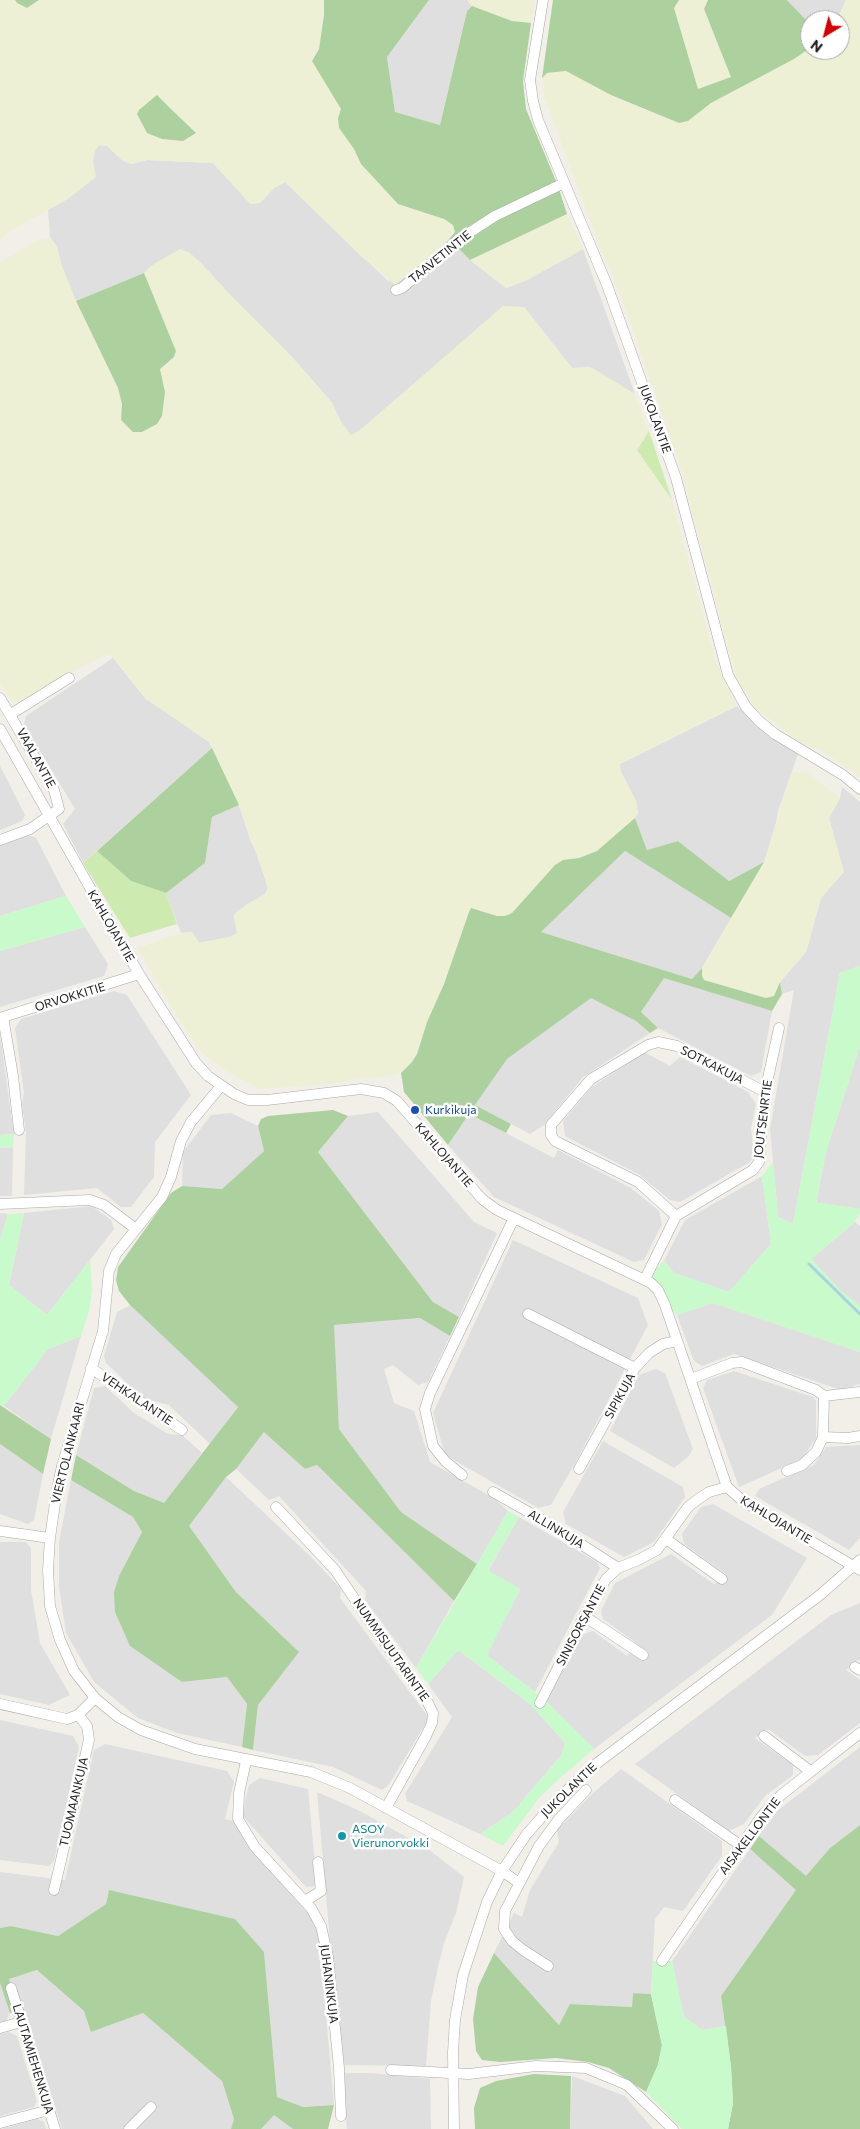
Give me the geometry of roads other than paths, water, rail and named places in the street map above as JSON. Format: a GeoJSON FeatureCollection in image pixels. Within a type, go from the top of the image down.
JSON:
{"type":"FeatureCollection","features":[{"type":"Feature","properties":{"kind":"street","name":"JUKOLANTIE"},"geometry":{"type":"LineString","coordinates":[[544,0],[530,80],[538,120],[607,284],[676,478],[728,675],[746,707],[758,721],[860,789]]}},
{"type":"Feature","properties":{"kind":"street","name":"TAAVETINTIE"},"geometry":{"type":"LineString","coordinates":[[396,290],[402,288],[458,240],[495,216],[564,183]]}},
{"type":"Feature","properties":{"kind":"street"},"geometry":{"type":"LineString","coordinates":[[11,714],[69,678]]}},
{"type":"Feature","properties":{"kind":"street","name":"VAALANTIE"},"geometry":{"type":"LineString","coordinates":[[0,698],[54,790],[59,810],[49,817]]}},
{"type":"Feature","properties":{"kind":"street","name":"KAHLOJANTIE"},"geometry":{"type":"LineString","coordinates":[[0,729],[139,974],[196,1063],[221,1086],[248,1100],[267,1100],[360,1089],[384,1093],[398,1101],[482,1199],[514,1218],[651,1283],[658,1290],[727,1486],[743,1501],[858,1566]]}},
{"type":"Feature","properties":{"kind":"street"},"geometry":{"type":"LineString","coordinates":[[0,840],[30,829],[49,817]]}},
{"type":"Feature","properties":{"kind":"street","name":"ORVOKKITIE"},"geometry":{"type":"LineString","coordinates":[[2,1018],[139,974]]}},
{"type":"Feature","properties":{"kind":"street"},"geometry":{"type":"LineString","coordinates":[[2,1018],[19,1130]]}},
{"type":"Feature","properties":{"kind":"street","name":"JOUTSENRTIE"},"geometry":{"type":"LineString","coordinates":[[676,1216],[753,1170],[759,1162],[765,1092],[779,1028]]}},
{"type":"Feature","properties":{"kind":"street","name":"SOTKAKUJA"},"geometry":{"type":"LineString","coordinates":[[676,1216],[638,1182],[555,1141],[551,1135],[550,1125],[591,1080],[648,1045],[658,1042],[677,1046],[765,1092]]}},
{"type":"Feature","properties":{"kind":"street","name":"VIERTOLANKAARI"},"geometry":{"type":"LineString","coordinates":[[221,1086],[191,1122],[181,1141],[171,1177],[162,1197],[116,1254],[109,1271],[103,1331],[62,1466],[50,1538],[48,1570],[50,1606],[60,1640],[74,1671],[95,1698],[118,1717],[141,1730],[195,1749],[246,1761],[311,1772],[350,1788],[502,1871],[519,1883]]}},
{"type":"Feature","properties":{"kind":"street"},"geometry":{"type":"LineString","coordinates":[[0,1204],[90,1200],[104,1205],[136,1229]]}},
{"type":"Feature","properties":{"kind":"street"},"geometry":{"type":"LineString","coordinates":[[645,1279],[676,1216]]}},
{"type":"Feature","properties":{"kind":"street"},"geometry":{"type":"LineString","coordinates":[[462,1475],[445,1461],[433,1446],[425,1409],[430,1393],[514,1218]]}},
{"type":"Feature","properties":{"kind":"street"},"geometry":{"type":"LineString","coordinates":[[528,1314],[635,1368]]}},
{"type":"Feature","properties":{"kind":"street","name":"SIPIKUJA"},"geometry":{"type":"LineString","coordinates":[[579,1469],[635,1368],[649,1353],[663,1344],[677,1341]]}},
{"type":"Feature","properties":{"kind":"street"},"geometry":{"type":"LineString","coordinates":[[691,1380],[732,1363],[742,1362],[816,1390],[824,1396],[860,1392]]}},
{"type":"Feature","properties":{"kind":"street","name":"VEHKALANTIE"},"geometry":{"type":"LineString","coordinates":[[91,1368],[182,1430]]}},
{"type":"Feature","properties":{"kind":"street"},"geometry":{"type":"LineString","coordinates":[[787,1471],[802,1464],[816,1452],[822,1437],[824,1396]]}},
{"type":"Feature","properties":{"kind":"street"},"geometry":{"type":"LineString","coordinates":[[822,1437],[848,1438],[860,1436]]}},
{"type":"Feature","properties":{"kind":"street","name":"SINISORSANTIE"},"geometry":{"type":"LineString","coordinates":[[540,1703],[584,1616],[606,1580],[618,1568],[657,1550],[692,1503],[709,1492],[727,1486]]}},
{"type":"Feature","properties":{"kind":"street","name":"ALLINKUJA"},"geometry":{"type":"LineString","coordinates":[[492,1492],[548,1523],[618,1568]]}},
{"type":"Feature","properties":{"kind":"street","name":"NUMMISUUTARINTIE"},"geometry":{"type":"LineString","coordinates":[[276,1507],[335,1570],[422,1693],[433,1713],[432,1723],[426,1736],[386,1808]]}},
{"type":"Feature","properties":{"kind":"street"},"geometry":{"type":"LineString","coordinates":[[0,1531],[50,1538]]}},
{"type":"Feature","properties":{"kind":"street"},"geometry":{"type":"LineString","coordinates":[[666,1539],[722,1579]]}},
{"type":"Feature","properties":{"kind":"street","name":"JUKOLANTIE"},"geometry":{"type":"LineString","coordinates":[[454,2129],[452,2074],[455,2020],[463,1976],[487,1902],[502,1871],[526,1835],[553,1804],[588,1770],[858,1566]]}},
{"type":"Feature","properties":{"kind":"street"},"geometry":{"type":"LineString","coordinates":[[584,1616],[643,1655]]}},
{"type":"Feature","properties":{"kind":"street"},"geometry":{"type":"LineString","coordinates":[[0,1704],[67,1719],[78,1715],[95,1698]]}},
{"type":"Feature","properties":{"kind":"street","name":"TUOMAANKUJA"},"geometry":{"type":"LineString","coordinates":[[54,1890],[89,1740],[86,1726],[78,1715]]}},
{"type":"Feature","properties":{"kind":"street","name":"AISAKELLONTIE"},"geometry":{"type":"LineString","coordinates":[[662,1960],[761,1817],[781,1795],[860,1733]]}},
{"type":"Feature","properties":{"kind":"street"},"geometry":{"type":"LineString","coordinates":[[764,1736],[810,1771]]}},
{"type":"Feature","properties":{"kind":"street","name":"JUHANINKUJA"},"geometry":{"type":"LineString","coordinates":[[246,1761],[239,1793],[238,1819],[255,1847],[304,1901],[321,1926],[328,1957],[339,2068],[341,2116]]}},
{"type":"Feature","properties":{"kind":"street"},"geometry":{"type":"LineString","coordinates":[[548,1966],[522,1950],[512,1941],[504,1929],[505,1911],[539,1846],[559,1819],[586,1790]]}},
{"type":"Feature","properties":{"kind":"street"},"geometry":{"type":"LineString","coordinates":[[675,1800],[740,1845]]}},
{"type":"Feature","properties":{"kind":"street"},"geometry":{"type":"LineString","coordinates":[[304,1901],[321,1891],[318,1862]]}},
{"type":"Feature","properties":{"kind":"street","name":"LAUTAMIEHENKUJA"},"geometry":{"type":"LineString","coordinates":[[10,1988],[55,2129]]}},
{"type":"Feature","properties":{"kind":"street"},"geometry":{"type":"LineString","coordinates":[[0,2028],[21,2022]]}},
{"type":"Feature","properties":{"kind":"street"},"geometry":{"type":"LineString","coordinates":[[391,2070],[469,2074],[536,2066],[586,2068],[627,2085],[673,2129]]}},
{"type":"Feature","properties":{"kind":"street"},"geometry":{"type":"LineString","coordinates":[[128,2129],[152,2107]]}},
{"type":"Feature","properties":{"kind":"street"},"geometry":{"type":"LineString","coordinates":[[0,2123],[49,2110]]}},
{"type":"Feature","properties":{"kind":"waterway"},"geometry":{"type":"LineString","coordinates":[[809,1264],[860,1314]]}},
{"type":"Feature","properties":{"kind":"place","name":"Kurkikuja"},"geometry":{"type":"Point","coordinates":[415,1110]}},
{"type":"Feature","properties":{"kind":"place","name":"ASOY Vierunorvokki"},"geometry":{"type":"Point","coordinates":[342,1836]}}]}
